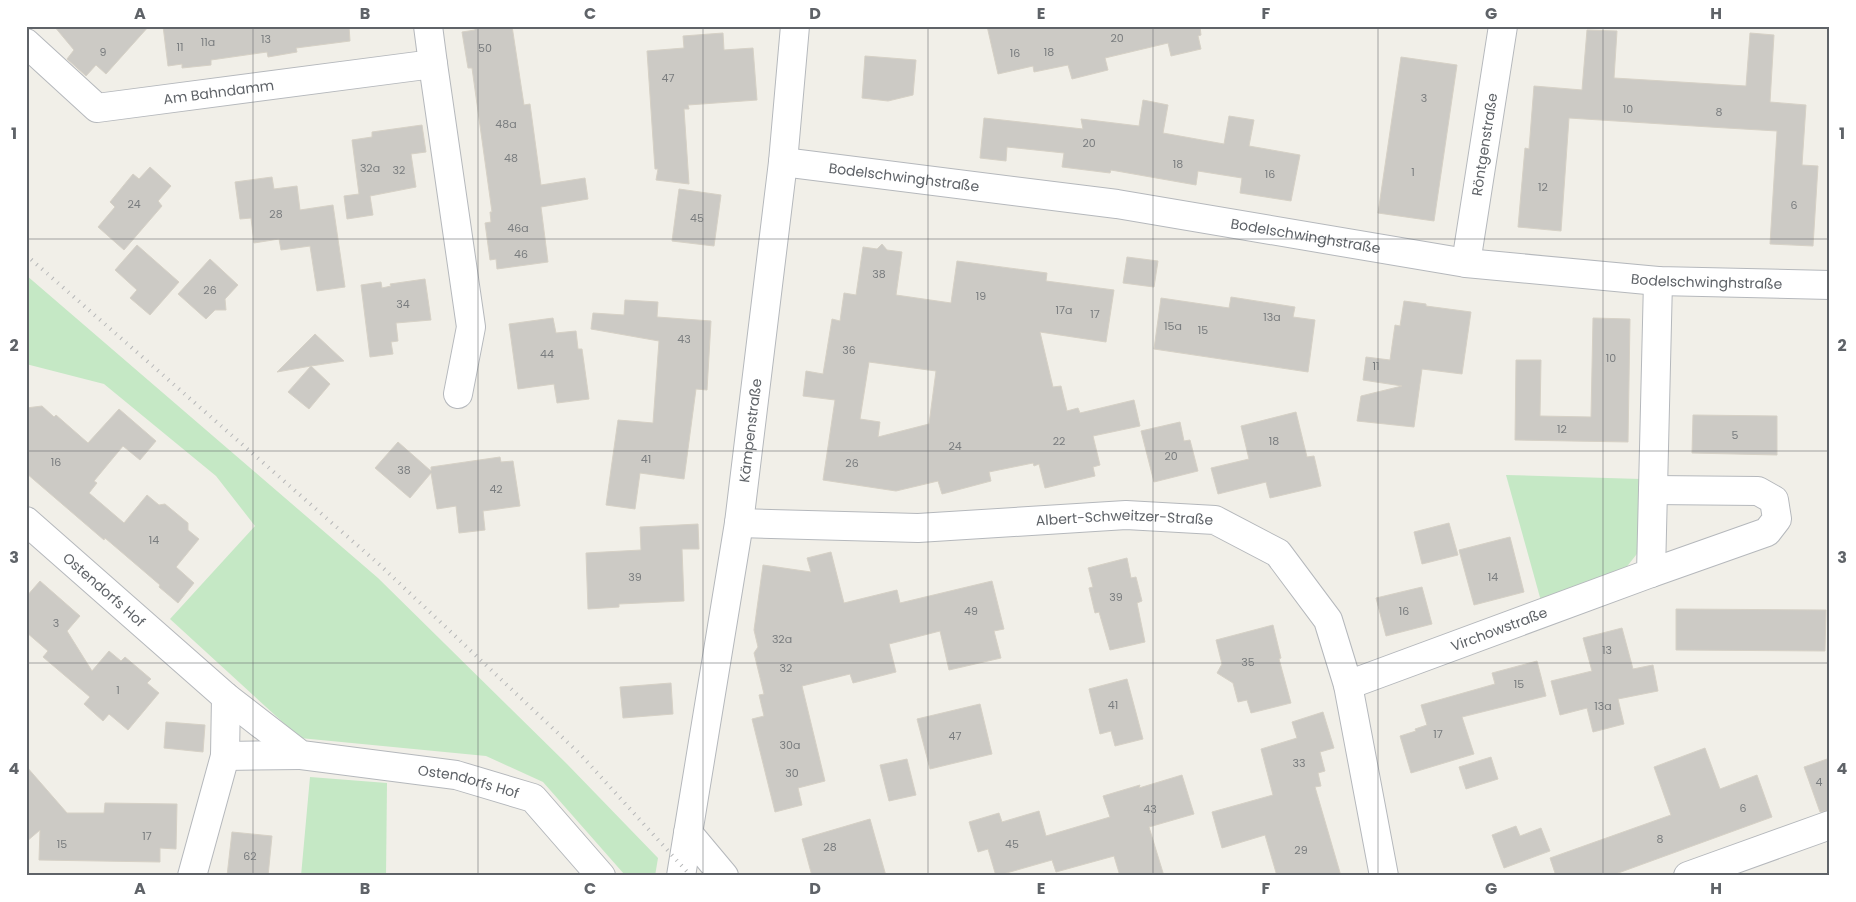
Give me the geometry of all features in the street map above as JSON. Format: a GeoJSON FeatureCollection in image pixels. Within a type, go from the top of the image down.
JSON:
{"type":"FeatureCollection","features":[{"type":"Feature","properties":{"kind":"street"},"geometry":{"type":"LineString","coordinates":[[428,26],[471,327],[458,394]]}},
{"type":"Feature","properties":{"kind":"street","name":"Kämpenstraße"},"geometry":{"type":"LineString","coordinates":[[681,876],[739,523],[783,162],[795,26]]}},
{"type":"Feature","properties":{"kind":"street","name":"Röntgenstraße"},"geometry":{"type":"LineString","coordinates":[[1466,263],[1503,26]]}},
{"type":"Feature","properties":{"kind":"street","name":"Am Bahndamm"},"geometry":{"type":"LineString","coordinates":[[26,44],[97,108],[434,64]]}},
{"type":"Feature","properties":{"kind":"street","name":"Bodelschwinghstraße"},"geometry":{"type":"LineString","coordinates":[[783,162],[1117,204],[1466,263],[1658,281],[1830,285]]}},
{"type":"Feature","properties":{"kind":"street"},"geometry":{"type":"LineString","coordinates":[[1651,573],[1658,281]]}},
{"type":"Feature","properties":{"kind":"street","name":"Virchowstraße"},"geometry":{"type":"LineString","coordinates":[[1348,685],[1767,532],[1777,518],[1774,500],[1758,491],[1653,490]]}},
{"type":"Feature","properties":{"kind":"street","name":"Albert-Schweitzer-Straße"},"geometry":{"type":"LineString","coordinates":[[739,523],[918,528],[1126,515],[1215,520],[1278,553],[1328,620],[1348,685],[1384,876]]}},
{"type":"Feature","properties":{"kind":"street","name":"Ostendorfs Hof"},"geometry":{"type":"LineString","coordinates":[[26,521],[226,698],[302,755]]}},
{"type":"Feature","properties":{"kind":"street"},"geometry":{"type":"LineString","coordinates":[[192,876],[225,756],[226,698]]}},
{"type":"Feature","properties":{"kind":"street","name":"Ostendorfs Hof"},"geometry":{"type":"LineString","coordinates":[[225,756],[302,755],[456,775],[533,798],[601,876]]}},
{"type":"Feature","properties":{"kind":"street"},"geometry":{"type":"LineString","coordinates":[[1688,876],[1830,825]]}},
{"type":"Feature","properties":{"kind":"street"},"geometry":{"type":"LineString","coordinates":[[688,833],[724,876]]}},
{"type":"Feature","properties":{"kind":"green space"},"geometry":{"type":"Polygon","coordinates":[[[26,275],[378,578],[567,764],[658,858],[655,876],[627,876],[624,874],[543,782],[486,756],[300,738],[170,619],[255,526],[216,476],[104,384],[26,364],[26,275]]]}},
{"type":"Feature","properties":{"kind":"green space"},"geometry":{"type":"Polygon","coordinates":[[[1506,475],[1641,479],[1640,550],[1625,569],[1541,601],[1506,475]]]}},
{"type":"Feature","properties":{"kind":"green space"},"geometry":{"type":"Polygon","coordinates":[[[310,777],[387,783],[386,876],[301,876],[310,777]]]}},
{"type":"Feature","properties":{"kind":"building"},"geometry":{"type":"Polygon","coordinates":[[[54,26],[149,26],[106,74],[96,65],[86,76],[67,59],[74,50],[54,26]]]}},
{"type":"Feature","properties":{"kind":"building"},"geometry":{"type":"Polygon","coordinates":[[[163,26],[349,26],[350,41],[296,48],[297,52],[268,57],[267,52],[211,60],[211,65],[182,68],[182,64],[168,66],[163,26]]]}},
{"type":"Feature","properties":{"kind":"building"},"geometry":{"type":"Polygon","coordinates":[[[475,26],[512,26],[524,105],[530,104],[541,185],[585,178],[588,199],[541,207],[548,262],[497,269],[496,259],[490,260],[485,223],[491,222],[490,212],[492,212],[472,68],[468,68],[462,32],[475,30],[475,26]]]}},
{"type":"Feature","properties":{"kind":"building"},"geometry":{"type":"Polygon","coordinates":[[[987,26],[1200,26],[1201,35],[1198,36],[1201,49],[1171,56],[1168,43],[1105,58],[1108,70],[1072,79],[1068,65],[1034,72],[1033,66],[998,74],[987,26]]]}},
{"type":"Feature","properties":{"kind":"building"},"geometry":{"type":"Polygon","coordinates":[[[1587,30],[1617,31],[1614,78],[1746,86],[1750,33],[1774,35],[1770,102],[1806,105],[1802,165],[1818,166],[1813,246],[1770,244],[1777,131],[1569,118],[1561,231],[1518,227],[1525,148],[1529,149],[1534,86],[1582,90],[1587,30]]]}},
{"type":"Feature","properties":{"kind":"building"},"geometry":{"type":"Polygon","coordinates":[[[723,33],[724,50],[753,48],[757,100],[688,105],[689,109],[684,109],[689,184],[656,180],[658,169],[655,169],[647,51],[684,48],[683,36],[723,33]]]}},
{"type":"Feature","properties":{"kind":"building"},"geometry":{"type":"Polygon","coordinates":[[[865,56],[916,60],[913,95],[888,101],[862,98],[865,56]]]}},
{"type":"Feature","properties":{"kind":"building"},"geometry":{"type":"Polygon","coordinates":[[[1401,57],[1457,65],[1434,221],[1378,213],[1401,57]]]}},
{"type":"Feature","properties":{"kind":"building"},"geometry":{"type":"Polygon","coordinates":[[[1143,100],[1168,105],[1163,133],[1224,144],[1229,116],[1254,120],[1249,146],[1300,155],[1291,201],[1240,193],[1242,178],[1198,171],[1196,185],[1111,170],[1110,173],[1062,167],[1064,153],[1007,147],[1006,161],[980,158],[984,118],[1083,129],[1081,119],[1139,126],[1143,100]]]}},
{"type":"Feature","properties":{"kind":"building"},"geometry":{"type":"Polygon","coordinates":[[[422,125],[426,152],[411,154],[416,187],[370,196],[373,215],[347,219],[344,196],[359,194],[352,140],[372,137],[372,132],[422,125]]]}},
{"type":"Feature","properties":{"kind":"building"},"geometry":{"type":"Polygon","coordinates":[[[150,167],[171,186],[158,201],[162,206],[124,250],[98,227],[115,207],[110,202],[133,174],[139,179],[150,167]]]}},
{"type":"Feature","properties":{"kind":"building"},"geometry":{"type":"Polygon","coordinates":[[[272,177],[274,189],[297,186],[300,210],[333,205],[345,287],[317,291],[310,246],[281,250],[279,239],[254,243],[251,218],[240,219],[235,182],[272,177]]]}},
{"type":"Feature","properties":{"kind":"building"},"geometry":{"type":"Polygon","coordinates":[[[679,189],[721,195],[714,246],[672,241],[679,189]]]}},
{"type":"Feature","properties":{"kind":"building"},"geometry":{"type":"Polygon","coordinates":[[[882,244],[887,250],[902,252],[896,295],[951,303],[957,261],[1047,273],[1046,281],[1114,290],[1106,342],[1040,332],[1053,387],[1061,386],[1067,411],[1078,408],[1080,413],[1134,400],[1140,426],[1093,436],[1100,465],[1093,467],[1095,476],[1045,488],[1039,464],[1034,466],[1033,463],[989,472],[991,481],[942,494],[938,481],[896,491],[823,480],[835,400],[803,396],[806,371],[823,374],[832,319],[840,321],[844,293],[856,295],[863,247],[877,249],[882,244]],[[869,362],[860,419],[880,422],[878,437],[929,424],[936,371],[869,362]]]}},
{"type":"Feature","properties":{"kind":"building"},"geometry":{"type":"Polygon","coordinates":[[[137,245],[179,282],[150,315],[130,298],[137,290],[115,270],[137,245]]]}},
{"type":"Feature","properties":{"kind":"building"},"geometry":{"type":"Polygon","coordinates":[[[1127,257],[1158,261],[1154,287],[1123,283],[1127,257]]]}},
{"type":"Feature","properties":{"kind":"building"},"geometry":{"type":"Polygon","coordinates":[[[210,259],[238,285],[225,299],[226,310],[215,310],[206,319],[178,294],[210,259]]]}},
{"type":"Feature","properties":{"kind":"building"},"geometry":{"type":"Polygon","coordinates":[[[425,279],[431,320],[396,323],[398,341],[391,342],[393,354],[370,357],[361,285],[381,282],[382,288],[391,286],[390,284],[425,279]]]}},
{"type":"Feature","properties":{"kind":"building"},"geometry":{"type":"Polygon","coordinates":[[[1231,297],[1295,307],[1293,317],[1315,320],[1308,372],[1154,349],[1161,298],[1229,308],[1231,297]]]}},
{"type":"Feature","properties":{"kind":"building"},"geometry":{"type":"Polygon","coordinates":[[[625,300],[658,302],[657,317],[711,321],[707,390],[696,389],[684,479],[640,473],[635,509],[606,505],[618,420],[653,423],[659,341],[591,329],[593,313],[624,315],[625,300]]]}},
{"type":"Feature","properties":{"kind":"building"},"geometry":{"type":"Polygon","coordinates":[[[1404,301],[1471,312],[1462,374],[1422,369],[1414,427],[1357,421],[1361,396],[1402,386],[1363,380],[1366,357],[1390,360],[1395,325],[1400,326],[1404,301]]]}},
{"type":"Feature","properties":{"kind":"building"},"geometry":{"type":"Polygon","coordinates":[[[553,318],[556,333],[576,331],[578,349],[582,349],[589,399],[557,403],[554,384],[518,389],[509,324],[553,318]]]}},
{"type":"Feature","properties":{"kind":"building"},"geometry":{"type":"Polygon","coordinates":[[[1593,318],[1630,319],[1628,442],[1515,440],[1516,360],[1541,360],[1540,416],[1591,417],[1593,318]]]}},
{"type":"Feature","properties":{"kind":"building"},"geometry":{"type":"Polygon","coordinates":[[[315,334],[344,361],[277,372],[315,334]]]}},
{"type":"Feature","properties":{"kind":"building"},"geometry":{"type":"Polygon","coordinates":[[[311,366],[330,384],[309,409],[288,392],[311,366]]]}},
{"type":"Feature","properties":{"kind":"building"},"geometry":{"type":"Polygon","coordinates":[[[42,406],[54,417],[56,415],[88,443],[119,409],[156,441],[140,460],[123,446],[94,481],[97,483],[89,493],[124,523],[147,495],[159,505],[165,504],[188,523],[188,530],[199,539],[176,567],[194,583],[178,603],[159,587],[160,585],[26,473],[26,408],[42,406]]]}},
{"type":"Feature","properties":{"kind":"building"},"geometry":{"type":"Polygon","coordinates":[[[1296,412],[1307,457],[1314,456],[1321,486],[1270,498],[1266,482],[1218,494],[1211,468],[1249,459],[1241,426],[1296,412]]]}},
{"type":"Feature","properties":{"kind":"building"},"geometry":{"type":"Polygon","coordinates":[[[1693,415],[1777,416],[1777,455],[1692,453],[1693,415]]]}},
{"type":"Feature","properties":{"kind":"building"},"geometry":{"type":"Polygon","coordinates":[[[1180,422],[1184,441],[1190,440],[1198,471],[1154,482],[1141,431],[1180,422]]]}},
{"type":"Feature","properties":{"kind":"building"},"geometry":{"type":"Polygon","coordinates":[[[398,442],[431,471],[431,467],[500,457],[501,462],[513,461],[520,506],[483,511],[485,530],[459,533],[456,506],[437,509],[431,473],[410,498],[375,468],[398,442]]]}},
{"type":"Feature","properties":{"kind":"building"},"geometry":{"type":"Polygon","coordinates":[[[1449,523],[1458,555],[1422,564],[1414,532],[1449,523]]]}},
{"type":"Feature","properties":{"kind":"building"},"geometry":{"type":"Polygon","coordinates":[[[698,524],[699,549],[682,549],[684,601],[619,604],[619,607],[588,609],[586,553],[641,550],[640,527],[698,524]]]}},
{"type":"Feature","properties":{"kind":"building"},"geometry":{"type":"Polygon","coordinates":[[[1510,537],[1524,592],[1474,605],[1459,550],[1510,537]]]}},
{"type":"Feature","properties":{"kind":"building"},"geometry":{"type":"Polygon","coordinates":[[[831,552],[844,603],[897,590],[900,603],[992,581],[1004,629],[994,631],[1001,658],[949,670],[940,631],[889,644],[896,672],[853,683],[850,674],[802,686],[825,781],[798,788],[802,805],[775,812],[752,719],[764,716],[759,695],[764,694],[754,653],[758,647],[754,630],[763,565],[811,572],[807,558],[831,552]]]}},
{"type":"Feature","properties":{"kind":"building"},"geometry":{"type":"Polygon","coordinates":[[[1127,558],[1131,578],[1136,577],[1142,601],[1137,603],[1145,642],[1110,650],[1099,612],[1095,613],[1089,588],[1093,587],[1088,568],[1127,558]]]}},
{"type":"Feature","properties":{"kind":"building"},"geometry":{"type":"Polygon","coordinates":[[[40,581],[80,616],[67,631],[92,671],[109,651],[121,661],[125,657],[151,679],[147,683],[159,693],[128,730],[109,714],[103,721],[84,704],[90,697],[43,657],[48,651],[26,632],[26,597],[40,581]]]}},
{"type":"Feature","properties":{"kind":"building"},"geometry":{"type":"Polygon","coordinates":[[[1422,587],[1432,624],[1386,636],[1376,598],[1422,587]]]}},
{"type":"Feature","properties":{"kind":"building"},"geometry":{"type":"Polygon","coordinates":[[[1676,609],[1826,610],[1825,651],[1676,650],[1676,609]]]}},
{"type":"Feature","properties":{"kind":"building"},"geometry":{"type":"Polygon","coordinates":[[[1273,625],[1281,658],[1279,659],[1291,703],[1251,713],[1247,700],[1238,702],[1233,683],[1217,673],[1222,664],[1216,640],[1273,625]]]}},
{"type":"Feature","properties":{"kind":"building"},"geometry":{"type":"Polygon","coordinates":[[[1622,628],[1633,669],[1653,665],[1658,691],[1618,699],[1624,724],[1593,732],[1587,708],[1560,715],[1551,681],[1592,671],[1583,638],[1622,628]]]}},
{"type":"Feature","properties":{"kind":"building"},"geometry":{"type":"Polygon","coordinates":[[[1537,661],[1546,696],[1462,717],[1474,754],[1411,773],[1400,736],[1427,725],[1421,705],[1495,684],[1492,673],[1537,661]]]}},
{"type":"Feature","properties":{"kind":"building"},"geometry":{"type":"Polygon","coordinates":[[[1127,679],[1143,739],[1115,746],[1111,731],[1100,734],[1089,689],[1127,679]]]}},
{"type":"Feature","properties":{"kind":"building"},"geometry":{"type":"Polygon","coordinates":[[[671,683],[673,714],[623,718],[620,687],[671,683]]]}},
{"type":"Feature","properties":{"kind":"building"},"geometry":{"type":"Polygon","coordinates":[[[980,704],[992,754],[930,769],[917,719],[980,704]]]}},
{"type":"Feature","properties":{"kind":"building"},"geometry":{"type":"Polygon","coordinates":[[[1323,712],[1334,748],[1320,752],[1325,771],[1318,773],[1321,786],[1315,787],[1341,876],[1277,876],[1265,835],[1222,848],[1212,812],[1273,795],[1261,749],[1297,738],[1292,722],[1323,712]]]}},
{"type":"Feature","properties":{"kind":"building"},"geometry":{"type":"Polygon","coordinates":[[[166,722],[205,725],[203,752],[164,748],[166,722]]]}},
{"type":"Feature","properties":{"kind":"building"},"geometry":{"type":"Polygon","coordinates":[[[1705,748],[1720,789],[1757,775],[1772,817],[1610,876],[1556,876],[1550,858],[1671,815],[1654,767],[1705,748]]]}},
{"type":"Feature","properties":{"kind":"building"},"geometry":{"type":"Polygon","coordinates":[[[1491,757],[1498,779],[1466,789],[1459,767],[1491,757]]]}},
{"type":"Feature","properties":{"kind":"building"},"geometry":{"type":"Polygon","coordinates":[[[1830,758],[1830,810],[1820,812],[1804,767],[1830,758]]]}},
{"type":"Feature","properties":{"kind":"building"},"geometry":{"type":"Polygon","coordinates":[[[907,759],[916,795],[889,801],[880,765],[907,759]]]}},
{"type":"Feature","properties":{"kind":"building"},"geometry":{"type":"Polygon","coordinates":[[[26,766],[67,813],[104,813],[105,803],[177,804],[176,849],[160,848],[160,862],[39,860],[40,830],[26,842],[26,766]]]}},
{"type":"Feature","properties":{"kind":"building"},"geometry":{"type":"Polygon","coordinates":[[[1182,775],[1194,814],[1149,827],[1164,876],[1120,876],[1114,856],[1056,872],[1052,860],[996,876],[988,849],[978,852],[969,822],[999,813],[1002,822],[1039,811],[1046,836],[1110,817],[1103,796],[1140,785],[1139,788],[1182,775]]]}},
{"type":"Feature","properties":{"kind":"building"},"geometry":{"type":"Polygon","coordinates":[[[870,819],[886,876],[812,876],[802,839],[870,819]]]}},
{"type":"Feature","properties":{"kind":"building"},"geometry":{"type":"Polygon","coordinates":[[[1516,826],[1520,836],[1541,828],[1550,851],[1504,868],[1492,835],[1516,826]]]}},
{"type":"Feature","properties":{"kind":"building"},"geometry":{"type":"Polygon","coordinates":[[[232,832],[272,836],[268,876],[227,876],[232,832]]]}},
{"type":"Feature","properties":{"kind":"railway"},"geometry":{"type":"LineString","coordinates":[[26,255],[381,566],[580,754],[691,876]]}}]}
